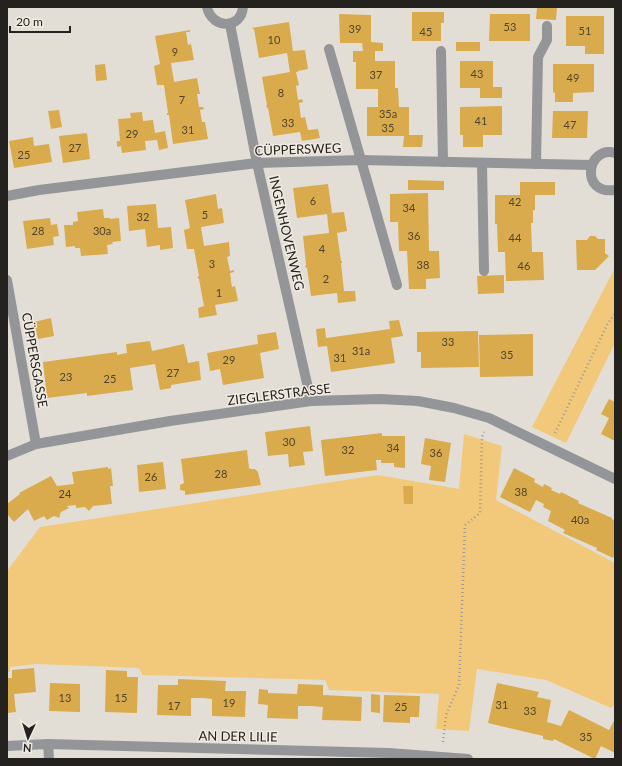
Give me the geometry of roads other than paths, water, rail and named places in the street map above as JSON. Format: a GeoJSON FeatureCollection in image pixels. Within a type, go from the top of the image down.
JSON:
{"type":"FeatureCollection","features":[{"type":"Feature","properties":{"kind":"street"},"geometry":{"type":"LineString","coordinates":[[207,7],[213,20],[220,24],[230,24],[237,20],[242,14],[243,7]]}},
{"type":"Feature","properties":{"kind":"street","name":"INGENHOVENWEG"},"geometry":{"type":"LineString","coordinates":[[230,24],[257,162],[311,401]]}},
{"type":"Feature","properties":{"kind":"street"},"geometry":{"type":"LineString","coordinates":[[536,164],[538,58],[547,40],[547,26]]}},
{"type":"Feature","properties":{"kind":"street"},"geometry":{"type":"LineString","coordinates":[[329,49],[397,285]]}},
{"type":"Feature","properties":{"kind":"street"},"geometry":{"type":"LineString","coordinates":[[441,51],[443,162]]}},
{"type":"Feature","properties":{"kind":"street"},"geometry":{"type":"LineString","coordinates":[[615,153],[604,153],[596,158],[591,165],[590,172],[596,184],[602,189],[615,190]]}},
{"type":"Feature","properties":{"kind":"street","name":"CÜPPERSWEG"},"geometry":{"type":"LineString","coordinates":[[7,196],[39,190],[257,162],[361,160],[591,165]]}},
{"type":"Feature","properties":{"kind":"street"},"geometry":{"type":"LineString","coordinates":[[482,163],[484,270]]}},
{"type":"Feature","properties":{"kind":"street","name":"CÜPPERSGASSE"},"geometry":{"type":"LineString","coordinates":[[7,280],[36,444]]}},
{"type":"Feature","properties":{"kind":"street","name":"ZIEGLERSTRASSE"},"geometry":{"type":"LineString","coordinates":[[7,456],[36,444],[170,421],[311,401],[380,399],[418,401],[454,408],[489,418],[615,478]]}},
{"type":"Feature","properties":{"kind":"street"},"geometry":{"type":"LineString","coordinates":[[48,744],[49,759]]}},
{"type":"Feature","properties":{"kind":"street","name":"AN DER LILIE"},"geometry":{"type":"LineString","coordinates":[[7,746],[48,744],[389,752],[468,759]]}}]}
